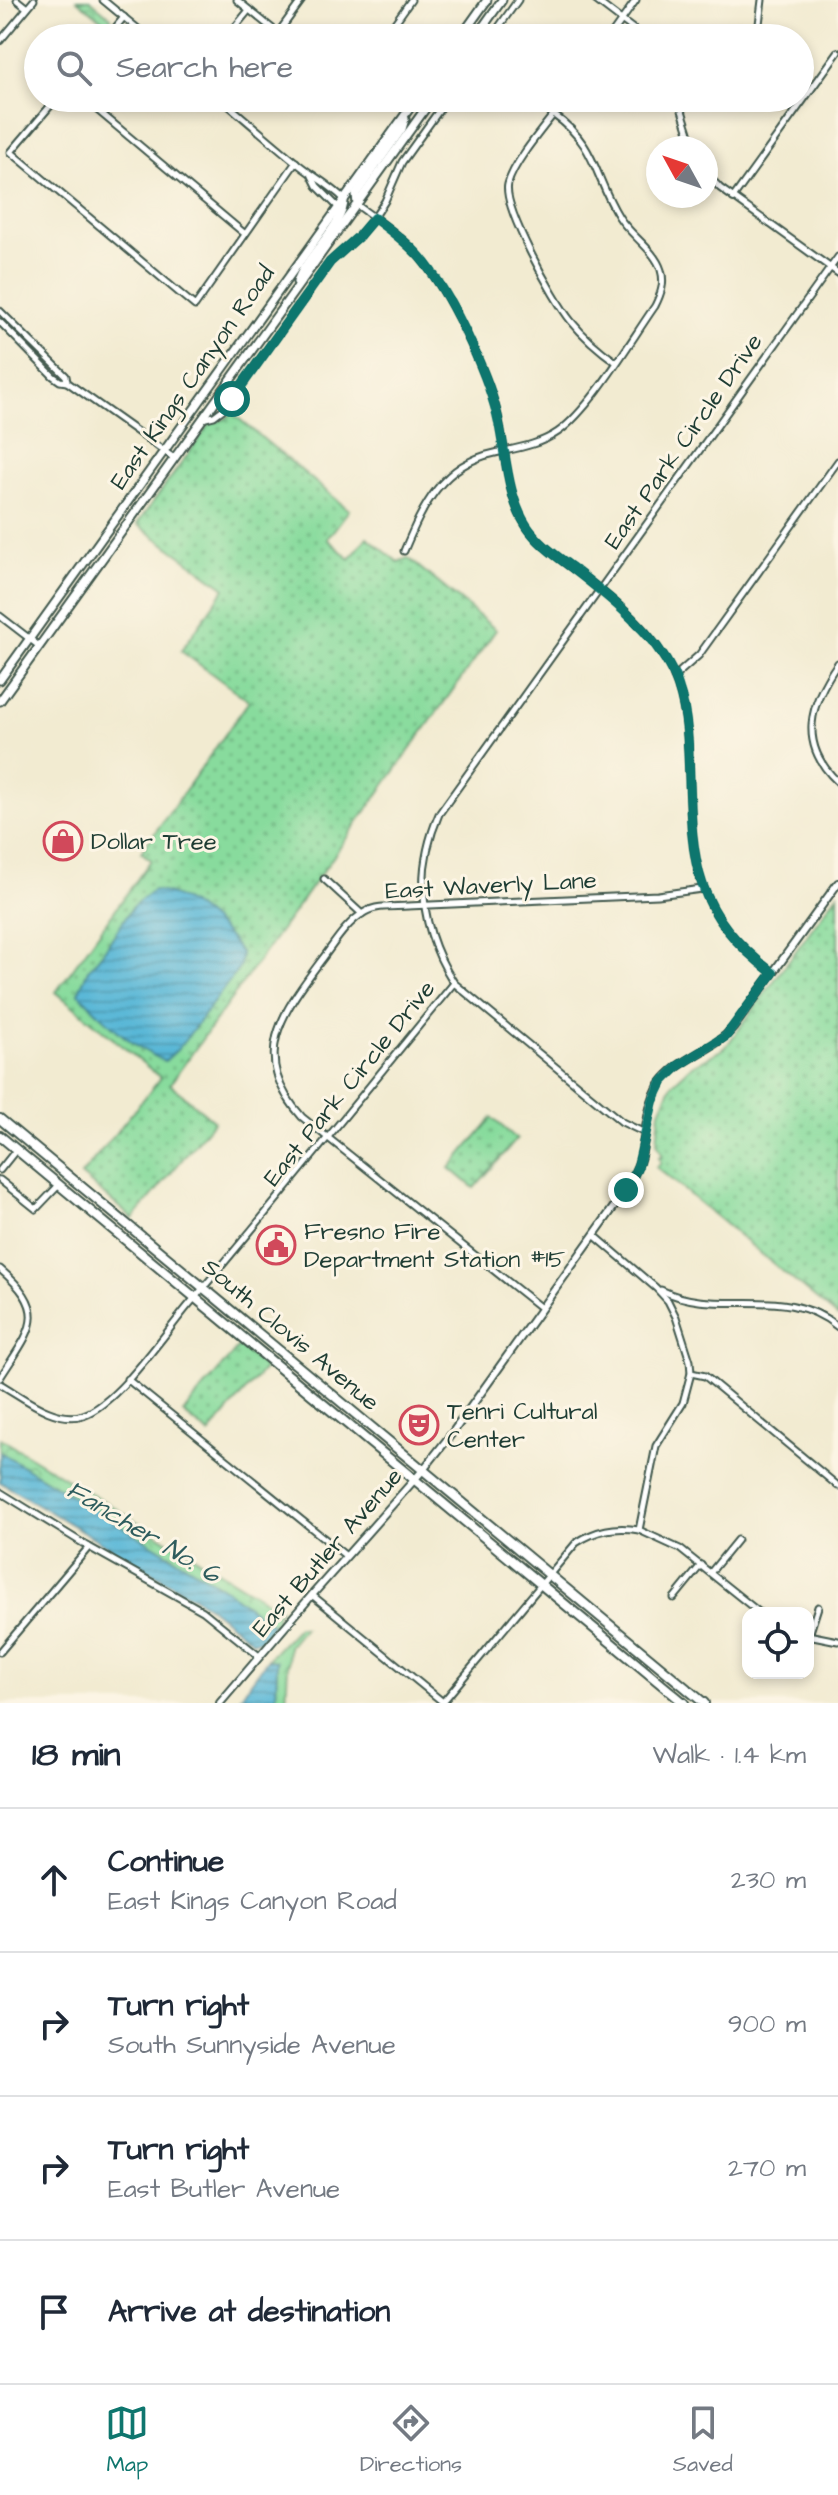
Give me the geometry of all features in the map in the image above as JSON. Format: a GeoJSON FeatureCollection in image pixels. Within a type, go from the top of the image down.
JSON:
{"type":"FeatureCollection","features":[{"type":"Feature","properties":{"kind":"main road"},"geometry":{"type":"LineString","coordinates":[[470,24],[487,0]]}},
{"type":"Feature","properties":{"kind":"main road"},"geometry":{"type":"LineString","coordinates":[[485,24],[502,0]]}},
{"type":"Feature","properties":{"kind":"main road"},"geometry":{"type":"LineString","coordinates":[[357,205],[356,194],[402,129],[407,112]]}},
{"type":"Feature","properties":{"kind":"main road","name":"East Kings Canyon Road"},"geometry":{"type":"LineString","coordinates":[[0,680],[407,112]]}},
{"type":"Feature","properties":{"kind":"main road","name":"East Kings Canyon Road"},"geometry":{"type":"LineString","coordinates":[[0,701],[423,112]]}},
{"type":"Feature","properties":{"kind":"main road"},"geometry":{"type":"LineString","coordinates":[[295,289],[301,270],[342,212],[344,199]]}},
{"type":"Feature","properties":{"kind":"main road","name":"South Clovis Avenue"},"geometry":{"type":"LineString","coordinates":[[0,1119],[704,1703]]}},
{"type":"Feature","properties":{"kind":"main road","name":"South Clovis Avenue"},"geometry":{"type":"LineString","coordinates":[[0,1136],[684,1703]]}},
{"type":"Feature","properties":{"kind":"street"},"geometry":{"type":"LineString","coordinates":[[17,0],[27,8]]}},
{"type":"Feature","properties":{"kind":"street"},"geometry":{"type":"LineString","coordinates":[[0,41],[34,0]]}},
{"type":"Feature","properties":{"kind":"street"},"geometry":{"type":"LineString","coordinates":[[103,0],[132,24]]}},
{"type":"Feature","properties":{"kind":"street"},"geometry":{"type":"LineString","coordinates":[[237,0],[267,24]]}},
{"type":"Feature","properties":{"kind":"street"},"geometry":{"type":"LineString","coordinates":[[285,24],[302,0]]}},
{"type":"Feature","properties":{"kind":"street"},"geometry":{"type":"LineString","coordinates":[[394,24],[411,0]]}},
{"type":"Feature","properties":{"kind":"street"},"geometry":{"type":"LineString","coordinates":[[501,24],[518,0]]}},
{"type":"Feature","properties":{"kind":"street"},"geometry":{"type":"LineString","coordinates":[[595,0],[627,24]]}},
{"type":"Feature","properties":{"kind":"street"},"geometry":{"type":"LineString","coordinates":[[619,24],[636,0]]}},
{"type":"Feature","properties":{"kind":"street"},"geometry":{"type":"LineString","coordinates":[[759,24],[762,0]]}},
{"type":"Feature","properties":{"kind":"street"},"geometry":{"type":"LineString","coordinates":[[238,24],[249,10]]}},
{"type":"Feature","properties":{"kind":"street"},"geometry":{"type":"LineString","coordinates":[[118,24],[124,17]]}},
{"type":"Feature","properties":{"kind":"street"},"geometry":{"type":"LineString","coordinates":[[814,81],[838,52]]}},
{"type":"Feature","properties":{"kind":"street"},"geometry":{"type":"LineString","coordinates":[[45,112],[11,152],[195,306],[296,162]]}},
{"type":"Feature","properties":{"kind":"street"},"geometry":{"type":"LineString","coordinates":[[100,112],[245,234]]}},
{"type":"Feature","properties":{"kind":"street"},"geometry":{"type":"LineString","coordinates":[[237,112],[344,199]]}},
{"type":"Feature","properties":{"kind":"street","name":"East Kings Canyon Road"},"geometry":{"type":"LineString","coordinates":[[202,419],[214,416],[226,407],[330,262],[374,218],[402,162],[438,112]]}},
{"type":"Feature","properties":{"kind":"street"},"geometry":{"type":"LineString","coordinates":[[556,112],[517,166],[508,183],[507,193],[513,214],[562,309],[585,336],[616,362]]}},
{"type":"Feature","properties":{"kind":"street"},"geometry":{"type":"LineString","coordinates":[[682,112],[690,136]]}},
{"type":"Feature","properties":{"kind":"street"},"geometry":{"type":"LineString","coordinates":[[733,198],[791,112]]}},
{"type":"Feature","properties":{"kind":"street"},"geometry":{"type":"LineString","coordinates":[[404,551],[422,509],[439,484],[468,461],[540,442],[560,431],[577,415],[655,306],[663,282],[660,269],[619,217],[586,145],[554,115]]}},
{"type":"Feature","properties":{"kind":"street"},"geometry":{"type":"LineString","coordinates":[[312,175],[317,186],[338,207]]}},
{"type":"Feature","properties":{"kind":"street"},"geometry":{"type":"LineString","coordinates":[[718,184],[838,273]]}},
{"type":"Feature","properties":{"kind":"street"},"geometry":{"type":"LineString","coordinates":[[357,205],[419,256],[442,289],[488,383],[514,496],[525,524],[547,549],[625,610],[649,638],[674,677],[688,734],[693,848],[702,889],[712,908],[740,943],[773,973]]}},
{"type":"Feature","properties":{"kind":"street","name":"East Park Circle Drive"},"geometry":{"type":"LineString","coordinates":[[0,1381],[47,1411],[63,1416],[78,1417],[95,1411],[105,1403],[204,1288],[454,983],[431,932],[424,906],[425,850],[439,814],[838,257]]}},
{"type":"Feature","properties":{"kind":"street"},"geometry":{"type":"LineString","coordinates":[[0,311],[66,376],[67,382]]}},
{"type":"Feature","properties":{"kind":"street"},"geometry":{"type":"LineString","coordinates":[[0,322],[53,376],[67,382],[174,458]]}},
{"type":"Feature","properties":{"kind":"street"},"geometry":{"type":"LineString","coordinates":[[674,677],[699,655],[838,461]]}},
{"type":"Feature","properties":{"kind":"street"},"geometry":{"type":"LineString","coordinates":[[0,616],[39,646]]}},
{"type":"Feature","properties":{"kind":"street"},"geometry":{"type":"LineString","coordinates":[[838,663],[814,706],[812,732],[818,757],[838,782]]}},
{"type":"Feature","properties":{"kind":"street"},"geometry":{"type":"LineString","coordinates":[[324,879],[362,914]]}},
{"type":"Feature","properties":{"kind":"street","name":"East Butler Avenue"},"geometry":{"type":"LineString","coordinates":[[220,1703],[423,1470],[594,1235],[635,1172],[657,1090],[662,1082],[678,1066],[726,1036],[838,883]]}},
{"type":"Feature","properties":{"kind":"street","name":"East Waverly Lane"},"geometry":{"type":"LineString","coordinates":[[541,1308],[302,1117],[280,1088],[275,1067],[279,1027],[294,997],[348,926],[362,914],[378,908],[658,895],[702,889]]}},
{"type":"Feature","properties":{"kind":"street"},"geometry":{"type":"LineString","coordinates":[[454,983],[622,1122],[645,1133]]}},
{"type":"Feature","properties":{"kind":"street"},"geometry":{"type":"LineString","coordinates":[[0,1170],[16,1150]]}},
{"type":"Feature","properties":{"kind":"street"},"geometry":{"type":"LineString","coordinates":[[0,1180],[36,1209],[59,1185]]}},
{"type":"Feature","properties":{"kind":"street"},"geometry":{"type":"LineString","coordinates":[[594,1235],[656,1288],[676,1317],[691,1373],[683,1403],[656,1446],[639,1530]]}},
{"type":"Feature","properties":{"kind":"street"},"geometry":{"type":"LineString","coordinates":[[0,1269],[30,1300],[32,1314],[22,1344],[0,1381]]}},
{"type":"Feature","properties":{"kind":"street"},"geometry":{"type":"LineString","coordinates":[[656,1288],[692,1300],[794,1304],[821,1314],[838,1327]]}},
{"type":"Feature","properties":{"kind":"street"},"geometry":{"type":"LineString","coordinates":[[691,1373],[705,1376],[838,1486]]}},
{"type":"Feature","properties":{"kind":"street"},"geometry":{"type":"LineString","coordinates":[[127,1379],[346,1556]]}},
{"type":"Feature","properties":{"kind":"street"},"geometry":{"type":"LineString","coordinates":[[0,1492],[89,1547],[203,1611],[259,1656]]}},
{"type":"Feature","properties":{"kind":"street"},"geometry":{"type":"LineString","coordinates":[[312,1595],[443,1703],[576,1543],[610,1528],[639,1530],[669,1543],[711,1572],[753,1607]]}},
{"type":"Feature","properties":{"kind":"street"},"geometry":{"type":"LineString","coordinates":[[711,1572],[737,1540]]}},
{"type":"Feature","properties":{"kind":"street"},"geometry":{"type":"LineString","coordinates":[[0,1652],[89,1547]]}},
{"type":"Feature","properties":{"kind":"street"},"geometry":{"type":"LineString","coordinates":[[674,1598],[701,1565]]}},
{"type":"Feature","properties":{"kind":"street"},"geometry":{"type":"LineString","coordinates":[[814,1618],[818,1607]]}},
{"type":"Feature","properties":{"kind":"street"},"geometry":{"type":"LineString","coordinates":[[814,1636],[838,1641]]}},
{"type":"Feature","properties":{"kind":"green space"},"geometry":{"type":"Polygon","coordinates":[[[77,0],[90,0],[111,17],[107,24],[77,0]]]}},
{"type":"Feature","properties":{"kind":"green space"},"geometry":{"type":"Polygon","coordinates":[[[232,413],[349,510],[327,539],[350,559],[367,537],[398,562],[408,558],[496,630],[170,1084],[214,1121],[133,1219],[81,1175],[161,1078],[56,992],[151,860],[141,852],[249,701],[181,651],[225,588],[137,524],[210,424],[232,413]]]}},
{"type":"Feature","properties":{"kind":"green space"},"geometry":{"type":"Polygon","coordinates":[[[838,893],[838,1317],[656,1167],[661,1162],[659,1157],[663,1156],[657,1142],[660,1111],[672,1084],[690,1067],[725,1048],[838,893]]]}},
{"type":"Feature","properties":{"kind":"green space"},"geometry":{"type":"Polygon","coordinates":[[[492,1118],[517,1139],[474,1188],[450,1168],[492,1118]]]}},
{"type":"Feature","properties":{"kind":"green space"},"geometry":{"type":"Polygon","coordinates":[[[239,1346],[265,1368],[209,1434],[183,1413],[239,1346]]]}},
{"type":"Feature","properties":{"kind":"green space"},"geometry":{"type":"Polygon","coordinates":[[[0,1438],[280,1609],[276,1616],[278,1619],[273,1625],[222,1587],[0,1452],[0,1438]]]}},
{"type":"Feature","properties":{"kind":"green space"},"geometry":{"type":"Polygon","coordinates":[[[298,1627],[304,1628],[289,1646],[286,1703],[276,1703],[277,1661],[267,1660],[298,1627]]]}},
{"type":"Feature","properties":{"kind":"water"},"geometry":{"type":"Polygon","coordinates":[[[153,890],[179,898],[203,913],[241,953],[240,967],[179,1048],[165,1061],[129,1040],[78,993],[88,970],[133,906],[153,890]]]}},
{"type":"Feature","properties":{"kind":"water"},"geometry":{"type":"Polygon","coordinates":[[[0,1452],[222,1587],[273,1625],[260,1641],[252,1641],[208,1606],[0,1482],[0,1452]]]}},
{"type":"Feature","properties":{"kind":"water"},"geometry":{"type":"Polygon","coordinates":[[[267,1660],[277,1661],[276,1703],[248,1703],[247,1697],[241,1696],[267,1660]]]}},
{"type":"Feature","properties":{"kind":"place","name":"Dollar Tree"},"geometry":{"type":"Point","coordinates":[63,841]}},
{"type":"Feature","properties":{"kind":"place","name":"Fresno Fire Department Station #15"},"geometry":{"type":"Point","coordinates":[276,1245]}},
{"type":"Feature","properties":{"kind":"place","name":"Tenri Cultural Center"},"geometry":{"type":"Point","coordinates":[419,1425]}},
{"type":"Feature","properties":{"kind":"route"},"geometry":{"type":"LineString","coordinates":[[232,399],[330,262],[374,218],[408,244],[427,266],[481,366],[498,416],[514,496],[525,524],[547,549],[625,610],[660,651],[674,677],[688,734],[693,848],[702,889],[725,926],[773,973],[726,1036],[678,1066],[662,1082],[653,1101],[641,1157],[626,1190]]}},
{"type":"Feature","properties":{"kind":"water label","name":"Fancher No. 6"},"geometry":{"type":"Point","coordinates":[144,1531]}}]}
